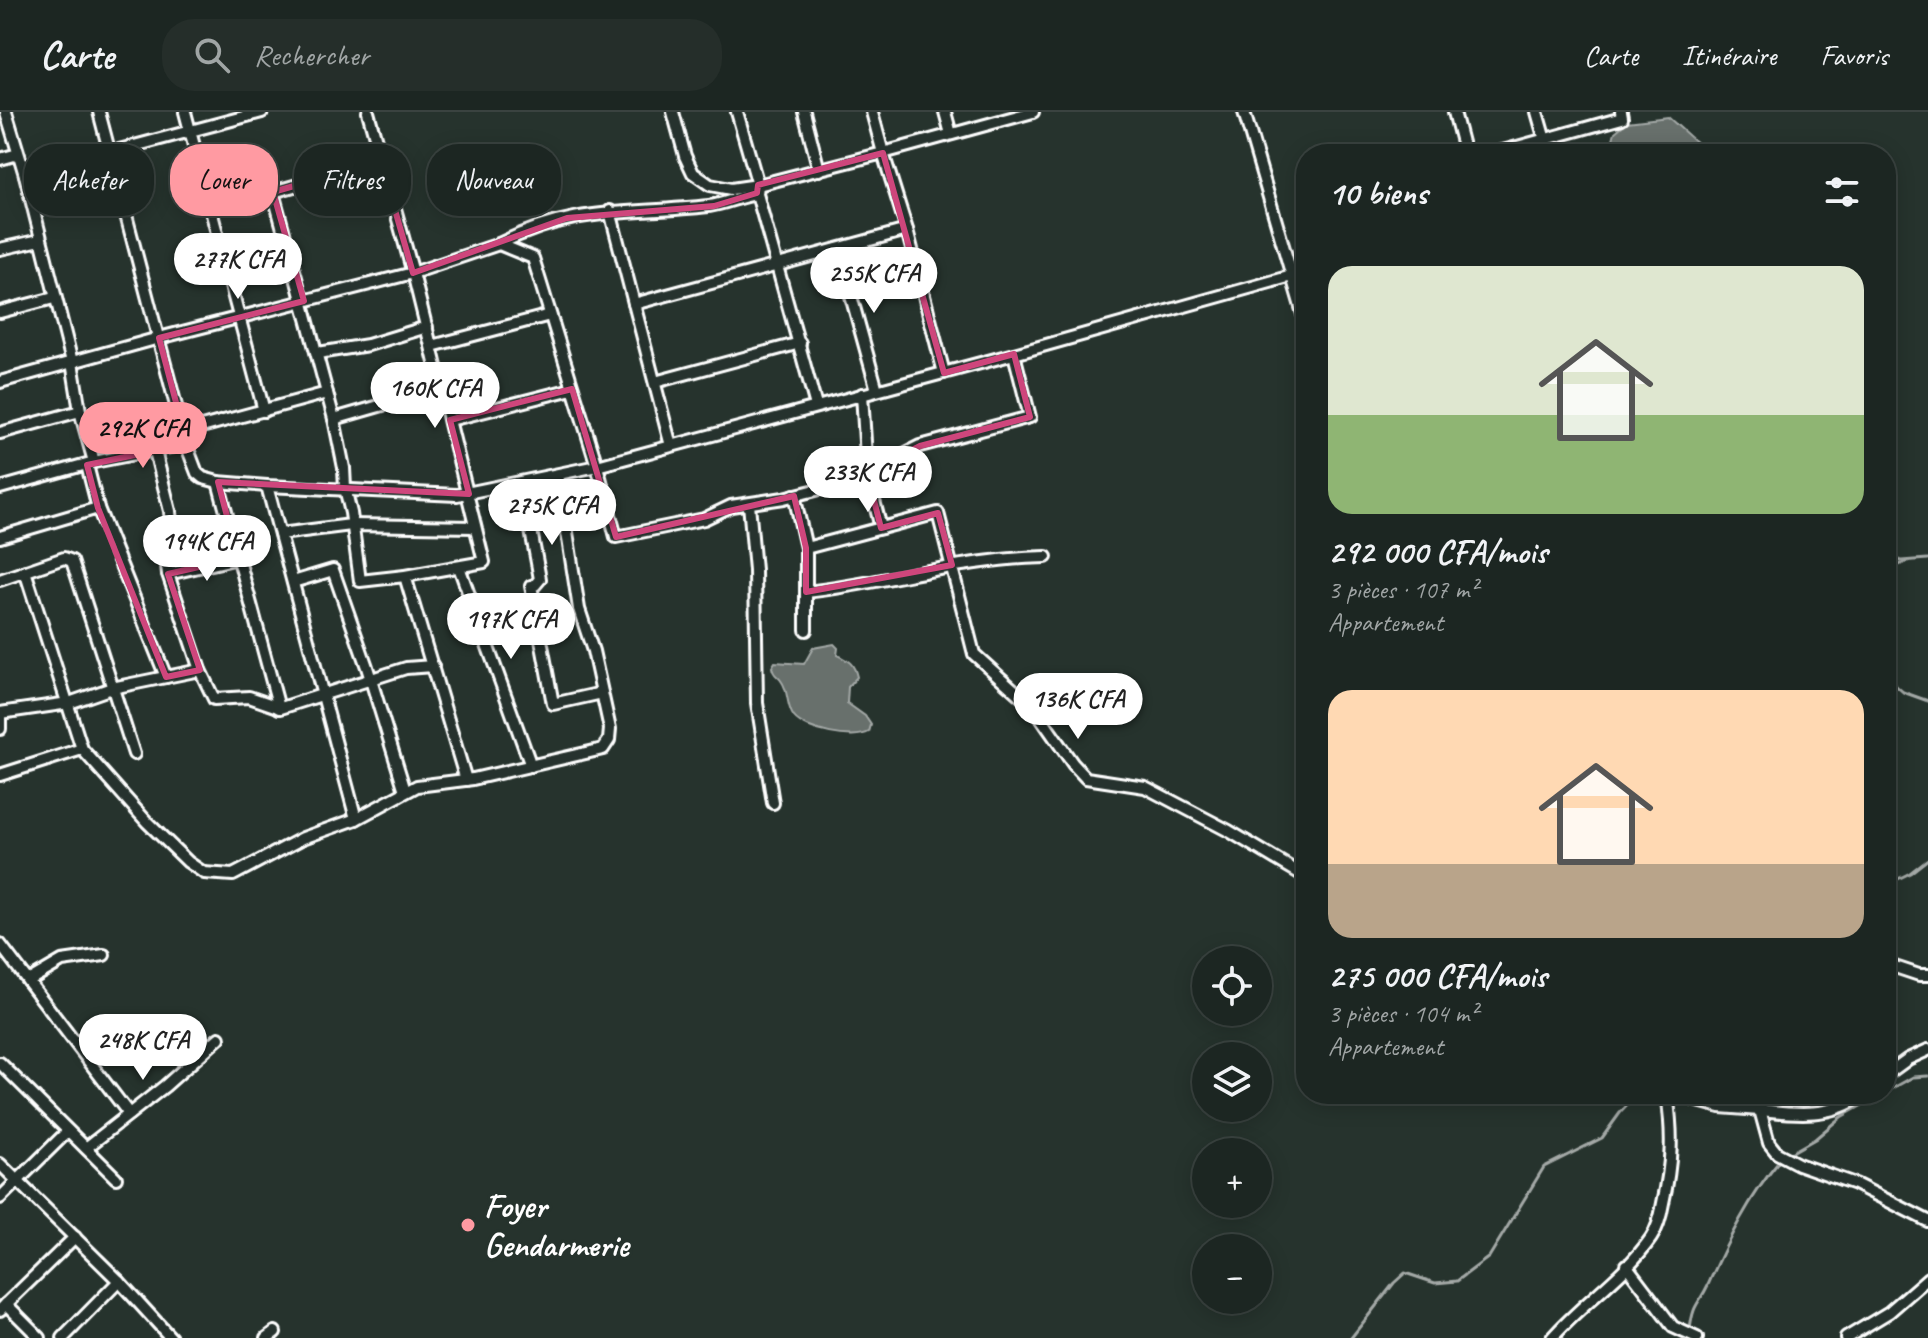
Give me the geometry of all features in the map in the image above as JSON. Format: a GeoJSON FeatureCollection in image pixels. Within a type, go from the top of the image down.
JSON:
{"type":"FeatureCollection","features":[{"type":"Feature","properties":{"kind":"street"},"geometry":{"type":"LineString","coordinates":[[6,112],[24,172]]}},
{"type":"Feature","properties":{"kind":"street"},"geometry":{"type":"LineString","coordinates":[[99,112],[109,144]]}},
{"type":"Feature","properties":{"kind":"street"},"geometry":{"type":"LineString","coordinates":[[185,112],[193,144]]}},
{"type":"Feature","properties":{"kind":"street"},"geometry":{"type":"LineString","coordinates":[[141,144],[262,112]]}},
{"type":"Feature","properties":{"kind":"street"},"geometry":{"type":"LineString","coordinates":[[368,112],[376,144]]}},
{"type":"Feature","properties":{"kind":"street"},"geometry":{"type":"LineString","coordinates":[[673,112],[693,173],[710,185],[757,190]]}},
{"type":"Feature","properties":{"kind":"street"},"geometry":{"type":"LineString","coordinates":[[737,112],[775,267],[800,343],[816,406]]}},
{"type":"Feature","properties":{"kind":"street"},"geometry":{"type":"LineString","coordinates":[[804,112],[819,170]]}},
{"type":"Feature","properties":{"kind":"street"},"geometry":{"type":"LineString","coordinates":[[872,112],[944,373]]}},
{"type":"Feature","properties":{"kind":"street"},"geometry":{"type":"LineString","coordinates":[[945,112],[951,134]]}},
{"type":"Feature","properties":{"kind":"street"},"geometry":{"type":"LineString","coordinates":[[0,382],[413,273],[499,244],[531,228],[567,218],[610,211],[714,206],[819,170],[1033,112]]}},
{"type":"Feature","properties":{"kind":"street"},"geometry":{"type":"LineString","coordinates":[[1244,112],[1296,294]]}},
{"type":"Feature","properties":{"kind":"street"},"geometry":{"type":"LineString","coordinates":[[1454,112],[1462,144]]}},
{"type":"Feature","properties":{"kind":"street"},"geometry":{"type":"LineString","coordinates":[[1537,112],[1545,140]]}},
{"type":"Feature","properties":{"kind":"street"},"geometry":{"type":"LineString","coordinates":[[1530,144],[1622,118],[1621,112]]}},
{"type":"Feature","properties":{"kind":"street"},"geometry":{"type":"LineString","coordinates":[[0,159],[18,154]]}},
{"type":"Feature","properties":{"kind":"street"},"geometry":{"type":"LineString","coordinates":[[278,210],[334,419],[360,581],[484,562],[432,346],[397,216]]}},
{"type":"Feature","properties":{"kind":"street"},"geometry":{"type":"LineString","coordinates":[[610,211],[671,446]]}},
{"type":"Feature","properties":{"kind":"street"},"geometry":{"type":"LineString","coordinates":[[34,216],[72,362],[98,508],[166,677]]}},
{"type":"Feature","properties":{"kind":"street"},"geometry":{"type":"LineString","coordinates":[[128,216],[186,444],[199,476],[218,482],[267,486],[469,494],[597,466],[1296,274]]}},
{"type":"Feature","properties":{"kind":"street"},"geometry":{"type":"LineString","coordinates":[[212,216],[264,411]]}},
{"type":"Feature","properties":{"kind":"street"},"geometry":{"type":"LineString","coordinates":[[634,304],[907,230]]}},
{"type":"Feature","properties":{"kind":"street"},"geometry":{"type":"LineString","coordinates":[[0,249],[40,240]]}},
{"type":"Feature","properties":{"kind":"street"},"geometry":{"type":"LineString","coordinates":[[499,244],[533,258],[616,537],[704,519],[731,506],[794,495],[867,473],[920,446],[1030,417],[1014,354]]}},
{"type":"Feature","properties":{"kind":"street"},"geometry":{"type":"LineString","coordinates":[[838,249],[877,390]]}},
{"type":"Feature","properties":{"kind":"street"},"geometry":{"type":"LineString","coordinates":[[0,312],[54,298]]}},
{"type":"Feature","properties":{"kind":"street"},"geometry":{"type":"LineString","coordinates":[[432,346],[550,315]]}},
{"type":"Feature","properties":{"kind":"street"},"geometry":{"type":"LineString","coordinates":[[318,353],[368,345],[427,327]]}},
{"type":"Feature","properties":{"kind":"street"},"geometry":{"type":"LineString","coordinates":[[655,382],[800,343]]}},
{"type":"Feature","properties":{"kind":"street"},"geometry":{"type":"LineString","coordinates":[[334,419],[442,388]]}},
{"type":"Feature","properties":{"kind":"street"},"geometry":{"type":"LineString","coordinates":[[450,420],[572,389]]}},
{"type":"Feature","properties":{"kind":"street"},"geometry":{"type":"LineString","coordinates":[[183,432],[327,393]]}},
{"type":"Feature","properties":{"kind":"street"},"geometry":{"type":"LineString","coordinates":[[862,394],[867,473],[881,528]]}},
{"type":"Feature","properties":{"kind":"street"},"geometry":{"type":"LineString","coordinates":[[0,433],[80,411]]}},
{"type":"Feature","properties":{"kind":"street"},"geometry":{"type":"LineString","coordinates":[[0,488],[90,464],[186,444]]}},
{"type":"Feature","properties":{"kind":"street"},"geometry":{"type":"LineString","coordinates":[[155,451],[171,517],[165,548],[168,574],[200,670],[209,691],[217,700],[249,697],[279,708],[406,668],[433,666]]}},
{"type":"Feature","properties":{"kind":"street"},"geometry":{"type":"LineString","coordinates":[[25,571],[82,749],[179,854],[197,869],[212,875],[233,875],[303,838],[356,819],[405,791],[426,784],[466,780],[603,749],[609,740],[610,729],[593,651],[579,609],[558,475]]}},
{"type":"Feature","properties":{"kind":"street"},"geometry":{"type":"LineString","coordinates":[[218,482],[279,708]]}},
{"type":"Feature","properties":{"kind":"street"},"geometry":{"type":"LineString","coordinates":[[522,482],[540,579],[531,586],[553,704],[602,693]]}},
{"type":"Feature","properties":{"kind":"street"},"geometry":{"type":"LineString","coordinates":[[267,486],[356,819]]}},
{"type":"Feature","properties":{"kind":"street"},"geometry":{"type":"LineString","coordinates":[[794,495],[806,548],[806,630]]}},
{"type":"Feature","properties":{"kind":"street"},"geometry":{"type":"LineString","coordinates":[[749,504],[755,570],[757,703],[773,803]]}},
{"type":"Feature","properties":{"kind":"street"},"geometry":{"type":"LineString","coordinates":[[0,537],[98,508]]}},
{"type":"Feature","properties":{"kind":"street"},"geometry":{"type":"LineString","coordinates":[[806,548],[938,513],[974,654],[1034,708],[1086,778],[1145,787],[1296,871]]}},
{"type":"Feature","properties":{"kind":"street"},"geometry":{"type":"LineString","coordinates":[[280,534],[351,525],[475,527]]}},
{"type":"Feature","properties":{"kind":"street"},"geometry":{"type":"LineString","coordinates":[[806,592],[854,586],[952,565],[1011,557],[1046,557]]}},
{"type":"Feature","properties":{"kind":"street"},"geometry":{"type":"LineString","coordinates":[[0,580],[64,558],[72,561],[134,754]]}},
{"type":"Feature","properties":{"kind":"street"},"geometry":{"type":"LineString","coordinates":[[168,574],[238,558]]}},
{"type":"Feature","properties":{"kind":"street"},"geometry":{"type":"LineString","coordinates":[[459,567],[531,766]]}},
{"type":"Feature","properties":{"kind":"street"},"geometry":{"type":"LineString","coordinates":[[293,582],[333,570],[371,678],[405,791]]}},
{"type":"Feature","properties":{"kind":"street"},"geometry":{"type":"LineString","coordinates":[[405,576],[466,780]]}},
{"type":"Feature","properties":{"kind":"street"},"geometry":{"type":"LineString","coordinates":[[0,729],[0,714],[69,703],[112,688],[200,670]]}},
{"type":"Feature","properties":{"kind":"street"},"geometry":{"type":"LineString","coordinates":[[0,775],[82,749]]}},
{"type":"Feature","properties":{"kind":"street"},"geometry":{"type":"LineString","coordinates":[[0,944],[129,1114]]}},
{"type":"Feature","properties":{"kind":"street"},"geometry":{"type":"LineString","coordinates":[[28,981],[62,961],[104,955]]}},
{"type":"Feature","properties":{"kind":"street"},"geometry":{"type":"LineString","coordinates":[[1896,967],[1928,975]]}},
{"type":"Feature","properties":{"kind":"street"},"geometry":{"type":"LineString","coordinates":[[86,1148],[219,1038]]}},
{"type":"Feature","properties":{"kind":"street"},"geometry":{"type":"LineString","coordinates":[[1896,1069],[1928,1050]]}},
{"type":"Feature","properties":{"kind":"street"},"geometry":{"type":"LineString","coordinates":[[0,1063],[116,1178]]}},
{"type":"Feature","properties":{"kind":"street"},"geometry":{"type":"LineString","coordinates":[[1552,1338],[1652,1237],[1660,1218],[1673,1153],[1668,1104]]}},
{"type":"Feature","properties":{"kind":"street"},"geometry":{"type":"LineString","coordinates":[[1709,1104],[1810,1114],[1846,1104]]}},
{"type":"Feature","properties":{"kind":"street"},"geometry":{"type":"LineString","coordinates":[[1760,1110],[1769,1143],[1777,1153],[1798,1164],[1855,1184],[1928,1221]]}},
{"type":"Feature","properties":{"kind":"street"},"geometry":{"type":"LineString","coordinates":[[0,1198],[68,1131]]}},
{"type":"Feature","properties":{"kind":"street"},"geometry":{"type":"LineString","coordinates":[[0,1164],[119,1281],[171,1338]]}},
{"type":"Feature","properties":{"kind":"street"},"geometry":{"type":"LineString","coordinates":[[40,1338],[3,1307],[75,1237]]}},
{"type":"Feature","properties":{"kind":"street"},"geometry":{"type":"LineString","coordinates":[[1626,1265],[1673,1327],[1697,1338]]}},
{"type":"Feature","properties":{"kind":"street"},"geometry":{"type":"LineString","coordinates":[[1846,1338],[1889,1312],[1928,1278]]}},
{"type":"Feature","properties":{"kind":"street"},"geometry":{"type":"LineString","coordinates":[[63,1338],[119,1281]]}},
{"type":"Feature","properties":{"kind":"highlighted area"},"geometry":{"type":"Polygon","coordinates":[[[883,153],[944,373],[1014,354],[1030,417],[920,446],[867,473],[881,528],[938,513],[952,565],[806,592],[806,548],[794,496],[616,537],[572,389],[450,420],[469,494],[218,482],[238,558],[168,574],[200,670],[166,677],[98,508],[87,465],[187,444],[159,338],[304,301],[273,192],[381,161],[413,273],[567,218],[714,206],[757,193],[758,185],[883,153]]]}},
{"type":"Feature","properties":{"kind":"shaded area"},"geometry":{"type":"Polygon","coordinates":[[[1668,117],[1698,144],[1612,144],[1615,132],[1627,122],[1668,117]]]}},
{"type":"Feature","properties":{"kind":"shaded area"},"geometry":{"type":"Polygon","coordinates":[[[834,644],[838,648],[837,655],[850,663],[856,672],[857,677],[848,687],[847,703],[865,716],[871,725],[869,732],[862,735],[830,733],[800,722],[791,713],[784,686],[772,667],[775,662],[804,664],[813,648],[834,644]]]}},
{"type":"Feature","properties":{"kind":"waterway"},"geometry":{"type":"LineString","coordinates":[[1896,559],[1928,559]]}},
{"type":"Feature","properties":{"kind":"waterway"},"geometry":{"type":"LineString","coordinates":[[1896,566],[1908,561]]}},
{"type":"Feature","properties":{"kind":"waterway"},"geometry":{"type":"LineString","coordinates":[[1896,686],[1903,692],[1928,701]]}},
{"type":"Feature","properties":{"kind":"waterway"},"geometry":{"type":"LineString","coordinates":[[1896,880],[1928,859]]}},
{"type":"Feature","properties":{"kind":"waterway"},"geometry":{"type":"LineString","coordinates":[[1896,1086],[1913,1077],[1928,1076]]}},
{"type":"Feature","properties":{"kind":"waterway"},"geometry":{"type":"LineString","coordinates":[[1351,1338],[1405,1273],[1435,1283],[1457,1281],[1489,1257],[1544,1167],[1602,1138],[1629,1104]]}},
{"type":"Feature","properties":{"kind":"waterway"},"geometry":{"type":"LineString","coordinates":[[1787,1155],[1864,1104]]}},
{"type":"Feature","properties":{"kind":"waterway"},"geometry":{"type":"LineString","coordinates":[[1690,1330],[1694,1309],[1731,1235],[1759,1188],[1781,1159]]}},
{"type":"Feature","properties":{"kind":"place","name":"Foyer Gendarmerie"},"geometry":{"type":"Point","coordinates":[468,1225]}}]}
